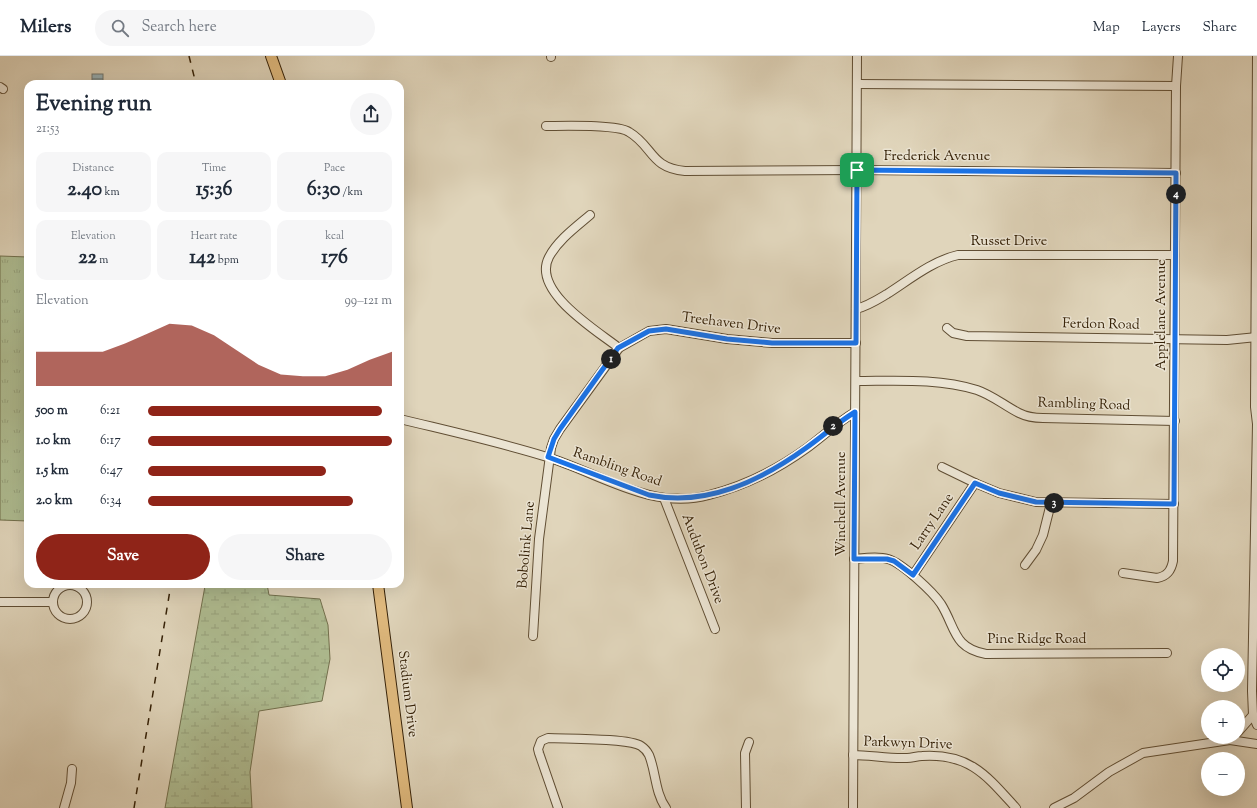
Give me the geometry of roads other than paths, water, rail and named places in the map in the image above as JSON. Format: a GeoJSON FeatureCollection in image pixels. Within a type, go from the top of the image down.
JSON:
{"type":"FeatureCollection","features":[{"type":"Feature","properties":{"kind":"main road"},"geometry":{"type":"LineString","coordinates":[[272,56],[280,80]]}},
{"type":"Feature","properties":{"kind":"main road","name":"Stadium Drive"},"geometry":{"type":"LineString","coordinates":[[379,588],[408,808]]}},
{"type":"Feature","properties":{"kind":"street","name":"Winchell Avenue"},"geometry":{"type":"LineString","coordinates":[[853,808],[857,56]]}},
{"type":"Feature","properties":{"kind":"street","name":"Applelane Avenue"},"geometry":{"type":"LineString","coordinates":[[1123,573],[1157,578],[1162,577],[1168,573],[1173,561],[1176,86],[1178,56]]}},
{"type":"Feature","properties":{"kind":"street"},"geometry":{"type":"LineString","coordinates":[[1257,56],[1255,638],[1252,691],[1253,715],[1257,725]]}},
{"type":"Feature","properties":{"kind":"street"},"geometry":{"type":"LineString","coordinates":[[857,84],[1176,86]]}},
{"type":"Feature","properties":{"kind":"street","name":"Frederick Avenue"},"geometry":{"type":"LineString","coordinates":[[546,126],[611,128],[628,131],[638,138],[662,165],[676,170],[1176,173]]}},
{"type":"Feature","properties":{"kind":"street"},"geometry":{"type":"LineString","coordinates":[[590,215],[563,238],[552,251],[547,260],[546,275],[553,290],[563,304],[618,348]]}},
{"type":"Feature","properties":{"kind":"street","name":"Russet Drive"},"geometry":{"type":"LineString","coordinates":[[856,309],[870,305],[933,265],[947,258],[958,255],[1175,255]]}},
{"type":"Feature","properties":{"kind":"street","name":"Ferdon Road"},"geometry":{"type":"LineString","coordinates":[[947,328],[953,333],[967,336],[1227,340],[1256,337]]}},
{"type":"Feature","properties":{"kind":"street","name":"Treehaven Drive"},"geometry":{"type":"LineString","coordinates":[[548,457],[554,439],[560,429],[618,348],[649,331],[666,329],[727,339],[772,343],[856,343]]}},
{"type":"Feature","properties":{"kind":"street","name":"Rambling Road"},"geometry":{"type":"LineString","coordinates":[[856,382],[903,381],[953,384],[977,390],[991,396],[1020,414],[1030,417],[1175,421]]}},
{"type":"Feature","properties":{"kind":"street","name":"Rambling Road"},"geometry":{"type":"LineString","coordinates":[[404,420],[504,444],[548,457],[637,492],[664,498],[694,498],[708,496],[774,470],[840,421],[855,412]]}},
{"type":"Feature","properties":{"kind":"street","name":"Bobolink Lane"},"geometry":{"type":"LineString","coordinates":[[534,636],[539,539],[548,457]]}},
{"type":"Feature","properties":{"kind":"street"},"geometry":{"type":"LineString","coordinates":[[942,467],[999,493],[1025,500],[1050,503],[1174,504]]}},
{"type":"Feature","properties":{"kind":"street","name":"Larry Lane"},"geometry":{"type":"LineString","coordinates":[[913,575],[975,483]]}},
{"type":"Feature","properties":{"kind":"street","name":"Audubon Drive"},"geometry":{"type":"LineString","coordinates":[[664,498],[715,629]]}},
{"type":"Feature","properties":{"kind":"street"},"geometry":{"type":"LineString","coordinates":[[1025,565],[1036,550],[1043,535],[1050,503]]}},
{"type":"Feature","properties":{"kind":"street","name":"Pine Ridge Road"},"geometry":{"type":"LineString","coordinates":[[854,559],[887,559],[894,561],[913,575],[940,603],[959,640],[970,649],[977,652],[986,654],[1167,653]]}},
{"type":"Feature","properties":{"kind":"street"},"geometry":{"type":"LineString","coordinates":[[62,588],[56,592],[53,602],[54,608],[66,618],[74,618],[82,614],[85,609],[86,598],[79,588]]}},
{"type":"Feature","properties":{"kind":"street"},"geometry":{"type":"LineString","coordinates":[[0,602],[53,602]]}},
{"type":"Feature","properties":{"kind":"street"},"geometry":{"type":"LineString","coordinates":[[1245,724],[1253,715]]}},
{"type":"Feature","properties":{"kind":"street"},"geometry":{"type":"LineString","coordinates":[[558,808],[540,759],[538,749],[541,741],[548,738],[615,740],[640,745],[645,749],[649,756],[660,797],[666,808]]}},
{"type":"Feature","properties":{"kind":"street"},"geometry":{"type":"LineString","coordinates":[[746,808],[745,753],[749,742]]}},
{"type":"Feature","properties":{"kind":"street"},"geometry":{"type":"LineString","coordinates":[[1245,742],[1257,744]]}},
{"type":"Feature","properties":{"kind":"street"},"geometry":{"type":"LineString","coordinates":[[1054,808],[1074,798],[1109,772],[1143,752],[1201,743]]}},
{"type":"Feature","properties":{"kind":"street","name":"Parkwyn Drive"},"geometry":{"type":"LineString","coordinates":[[853,755],[908,758],[934,756],[960,759],[990,779],[1016,808]]}},
{"type":"Feature","properties":{"kind":"street"},"geometry":{"type":"LineString","coordinates":[[64,808],[71,783],[72,769]]}},
{"type":"Feature","properties":{"kind":"water"},"geometry":{"type":"Polygon","coordinates":[[[92,74],[103,74],[103,80],[92,80],[92,74]]]}},
{"type":"Feature","properties":{"kind":"railway"},"geometry":{"type":"LineString","coordinates":[[189,56],[195,80]]}},
{"type":"Feature","properties":{"kind":"railway"},"geometry":{"type":"LineString","coordinates":[[134,808],[170,588]]}}]}
